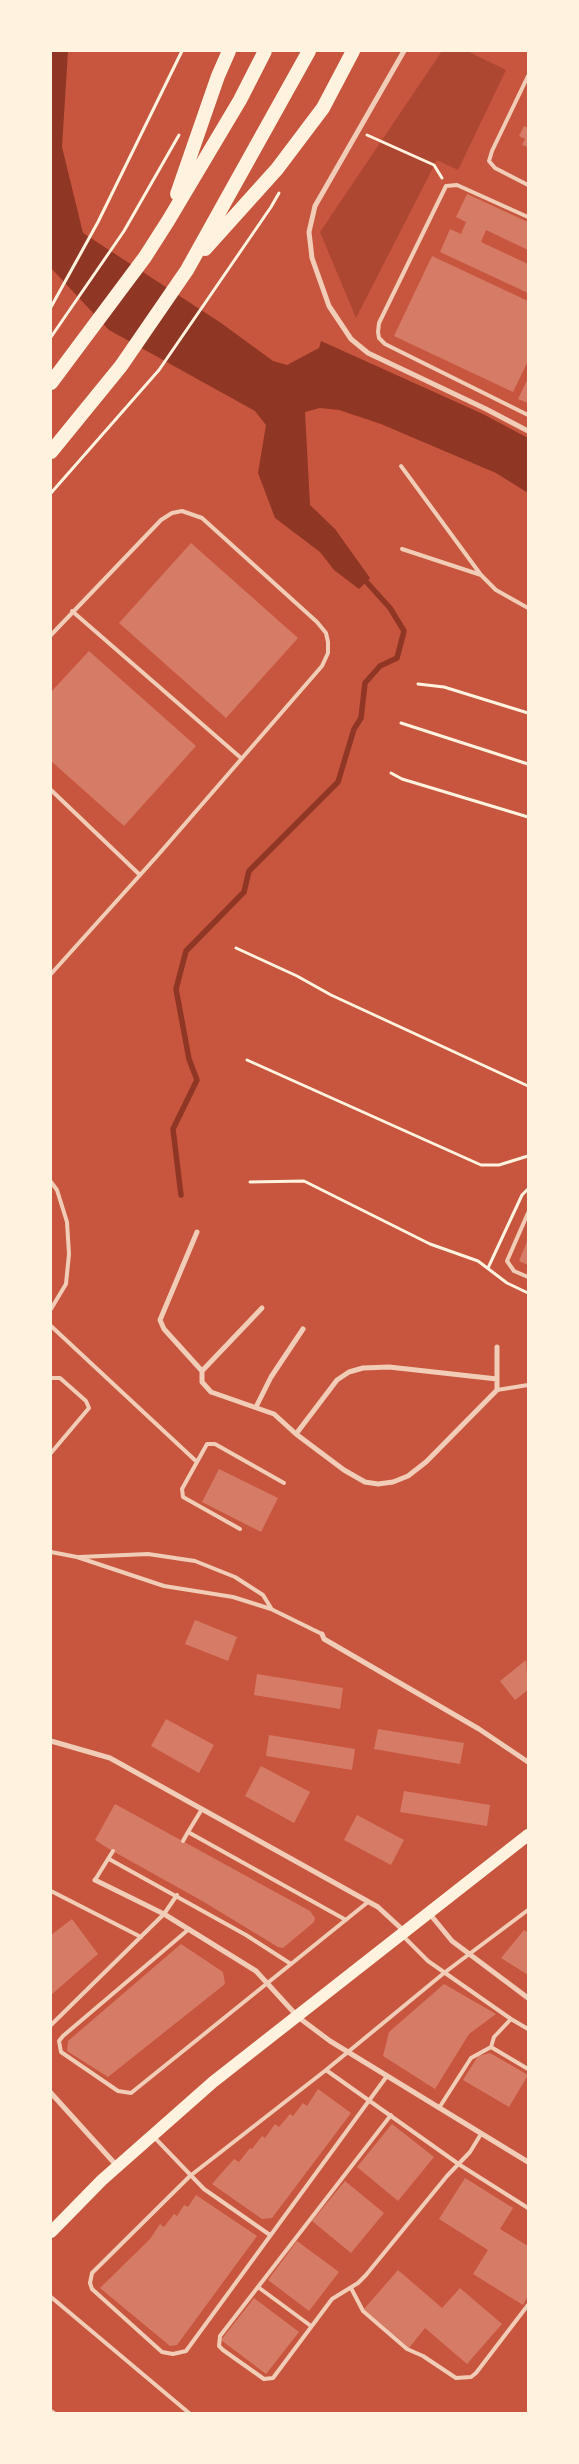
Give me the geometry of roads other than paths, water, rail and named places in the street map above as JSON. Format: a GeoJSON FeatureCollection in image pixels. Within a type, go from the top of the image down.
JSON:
{"type":"FeatureCollection","features":[{"type":"Feature","properties":{"kind":"highway"},"geometry":{"type":"LineString","coordinates":[[168,221],[218,76],[229,51]]}},
{"type":"Feature","properties":{"kind":"highway"},"geometry":{"type":"LineString","coordinates":[[51,383],[145,257],[240,100],[265,51]]}},
{"type":"Feature","properties":{"kind":"highway"},"geometry":{"type":"LineString","coordinates":[[51,452],[121,366],[187,270],[309,51]]}},
{"type":"Feature","properties":{"kind":"highway"},"geometry":{"type":"LineString","coordinates":[[187,270],[277,169],[322,108],[353,51]]}},
{"type":"Feature","properties":{"kind":"main road"},"geometry":{"type":"LineString","coordinates":[[51,2232],[118,2167],[213,2082],[298,2018],[528,1835]]}},
{"type":"Feature","properties":{"kind":"street"},"geometry":{"type":"LineString","coordinates":[[404,51],[315,206],[310,232],[312,258],[329,306],[352,339],[368,353],[528,431]]}},
{"type":"Feature","properties":{"kind":"street"},"geometry":{"type":"LineString","coordinates":[[197,1232],[160,1320],[164,1329],[202,1371],[202,1382],[211,1392],[274,1414],[296,1434],[344,1470],[365,1482],[378,1484],[392,1482],[408,1476],[426,1462],[497,1390],[497,1347]]}},
{"type":"Feature","properties":{"kind":"street"},"geometry":{"type":"LineString","coordinates":[[202,1371],[262,1308]]}},
{"type":"Feature","properties":{"kind":"street"},"geometry":{"type":"LineString","coordinates":[[256,1407],[271,1376],[303,1328]]}},
{"type":"Feature","properties":{"kind":"street"},"geometry":{"type":"LineString","coordinates":[[296,1434],[337,1380],[349,1372],[364,1368],[389,1367],[497,1379]]}},
{"type":"Feature","properties":{"kind":"street"},"geometry":{"type":"LineString","coordinates":[[322,1634],[324,1639],[479,1729],[528,1762]]}},
{"type":"Feature","properties":{"kind":"street"},"geometry":{"type":"LineString","coordinates":[[51,1741],[110,1758],[368,1902],[384,1912],[403,1933]]}},
{"type":"Feature","properties":{"kind":"street"},"geometry":{"type":"LineString","coordinates":[[95,1880],[164,1914],[256,1971],[268,1982],[298,2018],[347,2053],[528,2162]]}},
{"type":"Feature","properties":{"kind":"street"},"geometry":{"type":"LineString","coordinates":[[429,1912],[452,1941],[528,1998]]}},
{"type":"Feature","properties":{"kind":"street"},"geometry":{"type":"LineString","coordinates":[[51,2093],[118,2167]]}},
{"type":"Feature","properties":{"kind":"lane"},"geometry":{"type":"LineString","coordinates":[[528,76],[489,161],[495,168],[528,185]]}},
{"type":"Feature","properties":{"kind":"lane"},"geometry":{"type":"LineString","coordinates":[[528,217],[457,185],[446,186],[379,323],[379,338],[385,344],[528,415]]}},
{"type":"Feature","properties":{"kind":"lane"},"geometry":{"type":"LineString","coordinates":[[401,466],[481,575],[496,590],[528,608]]}},
{"type":"Feature","properties":{"kind":"lane"},"geometry":{"type":"LineString","coordinates":[[51,635],[161,520],[172,513],[182,511],[202,518],[318,622],[326,633],[328,642],[328,653],[322,666],[51,974]]}},
{"type":"Feature","properties":{"kind":"lane"},"geometry":{"type":"LineString","coordinates":[[402,549],[481,575]]}},
{"type":"Feature","properties":{"kind":"lane"},"geometry":{"type":"LineString","coordinates":[[72,611],[241,758]]}},
{"type":"Feature","properties":{"kind":"lane"},"geometry":{"type":"LineString","coordinates":[[51,790],[140,875]]}},
{"type":"Feature","properties":{"kind":"lane"},"geometry":{"type":"LineString","coordinates":[[51,1182],[57,1190],[67,1222],[69,1254],[66,1284],[51,1309]]}},
{"type":"Feature","properties":{"kind":"lane"},"geometry":{"type":"LineString","coordinates":[[528,1213],[507,1261],[514,1271],[528,1277]]}},
{"type":"Feature","properties":{"kind":"lane"},"geometry":{"type":"LineString","coordinates":[[51,1326],[197,1462]]}},
{"type":"Feature","properties":{"kind":"lane"},"geometry":{"type":"LineString","coordinates":[[51,1378],[60,1378],[86,1401],[89,1408],[51,1453]]}},
{"type":"Feature","properties":{"kind":"lane"},"geometry":{"type":"LineString","coordinates":[[497,1390],[528,1385]]}},
{"type":"Feature","properties":{"kind":"lane"},"geometry":{"type":"LineString","coordinates":[[240,1529],[183,1497],[182,1489],[204,1447],[211,1442],[284,1483]]}},
{"type":"Feature","properties":{"kind":"lane"},"geometry":{"type":"LineString","coordinates":[[51,1552],[77,1557],[164,1586],[213,1592],[271,1608],[322,1634]]}},
{"type":"Feature","properties":{"kind":"lane"},"geometry":{"type":"LineString","coordinates":[[77,1557],[148,1554],[188,1559],[235,1577],[263,1595],[271,1608]]}},
{"type":"Feature","properties":{"kind":"lane"},"geometry":{"type":"LineString","coordinates":[[184,1841],[202,1809]]}},
{"type":"Feature","properties":{"kind":"lane"},"geometry":{"type":"LineString","coordinates":[[188,1832],[346,1920]]}},
{"type":"Feature","properties":{"kind":"lane"},"geometry":{"type":"LineString","coordinates":[[95,1880],[113,1851]]}},
{"type":"Feature","properties":{"kind":"lane"},"geometry":{"type":"LineString","coordinates":[[109,1859],[177,1895],[246,1935],[291,1964]]}},
{"type":"Feature","properties":{"kind":"lane"},"geometry":{"type":"LineString","coordinates":[[51,1891],[141,1938]]}},
{"type":"Feature","properties":{"kind":"lane"},"geometry":{"type":"LineString","coordinates":[[51,2025],[141,1938],[164,1914],[177,1895]]}},
{"type":"Feature","properties":{"kind":"lane"},"geometry":{"type":"LineString","coordinates":[[189,1929],[63,2036],[59,2040],[61,2052],[118,2091],[131,2093],[368,1902]]}},
{"type":"Feature","properties":{"kind":"lane"},"geometry":{"type":"LineString","coordinates":[[387,2076],[186,2351],[173,2354],[162,2352],[92,2289],[90,2283],[92,2273],[190,2176],[326,2070],[444,1973],[528,1910]]}},
{"type":"Feature","properties":{"kind":"lane"},"geometry":{"type":"LineString","coordinates":[[403,1933],[444,1973],[528,2029]]}},
{"type":"Feature","properties":{"kind":"lane"},"geometry":{"type":"LineString","coordinates":[[439,2108],[471,2058],[491,2047],[494,2037],[511,2019]]}},
{"type":"Feature","properties":{"kind":"lane"},"geometry":{"type":"LineString","coordinates":[[491,2047],[528,2069]]}},
{"type":"Feature","properties":{"kind":"lane"},"geometry":{"type":"LineString","coordinates":[[326,2070],[460,2165],[528,2208]]}},
{"type":"Feature","properties":{"kind":"lane"},"geometry":{"type":"LineString","coordinates":[[391,2115],[220,2336],[219,2346],[223,2350],[264,2379],[272,2378],[332,2299],[351,2288],[366,2275],[447,2176],[460,2165],[481,2134]]}},
{"type":"Feature","properties":{"kind":"lane"},"geometry":{"type":"LineString","coordinates":[[153,2135],[204,2189],[270,2234]]}},
{"type":"Feature","properties":{"kind":"lane"},"geometry":{"type":"LineString","coordinates":[[258,2287],[310,2326]]}},
{"type":"Feature","properties":{"kind":"lane"},"geometry":{"type":"LineString","coordinates":[[351,2288],[363,2312],[407,2349],[423,2356],[456,2378],[471,2377],[476,2373],[528,2305]]}},
{"type":"Feature","properties":{"kind":"lane"},"geometry":{"type":"LineString","coordinates":[[51,2297],[189,2413]]}},
{"type":"Feature","properties":{"kind":"waterway"},"geometry":{"type":"LineString","coordinates":[[181,1195],[173,1129],[197,1080],[189,1059],[176,989],[186,951],[244,892],[249,871],[338,782],[354,729],[361,718],[365,683],[380,666],[397,658],[404,631],[390,608],[362,577]]}}]}
